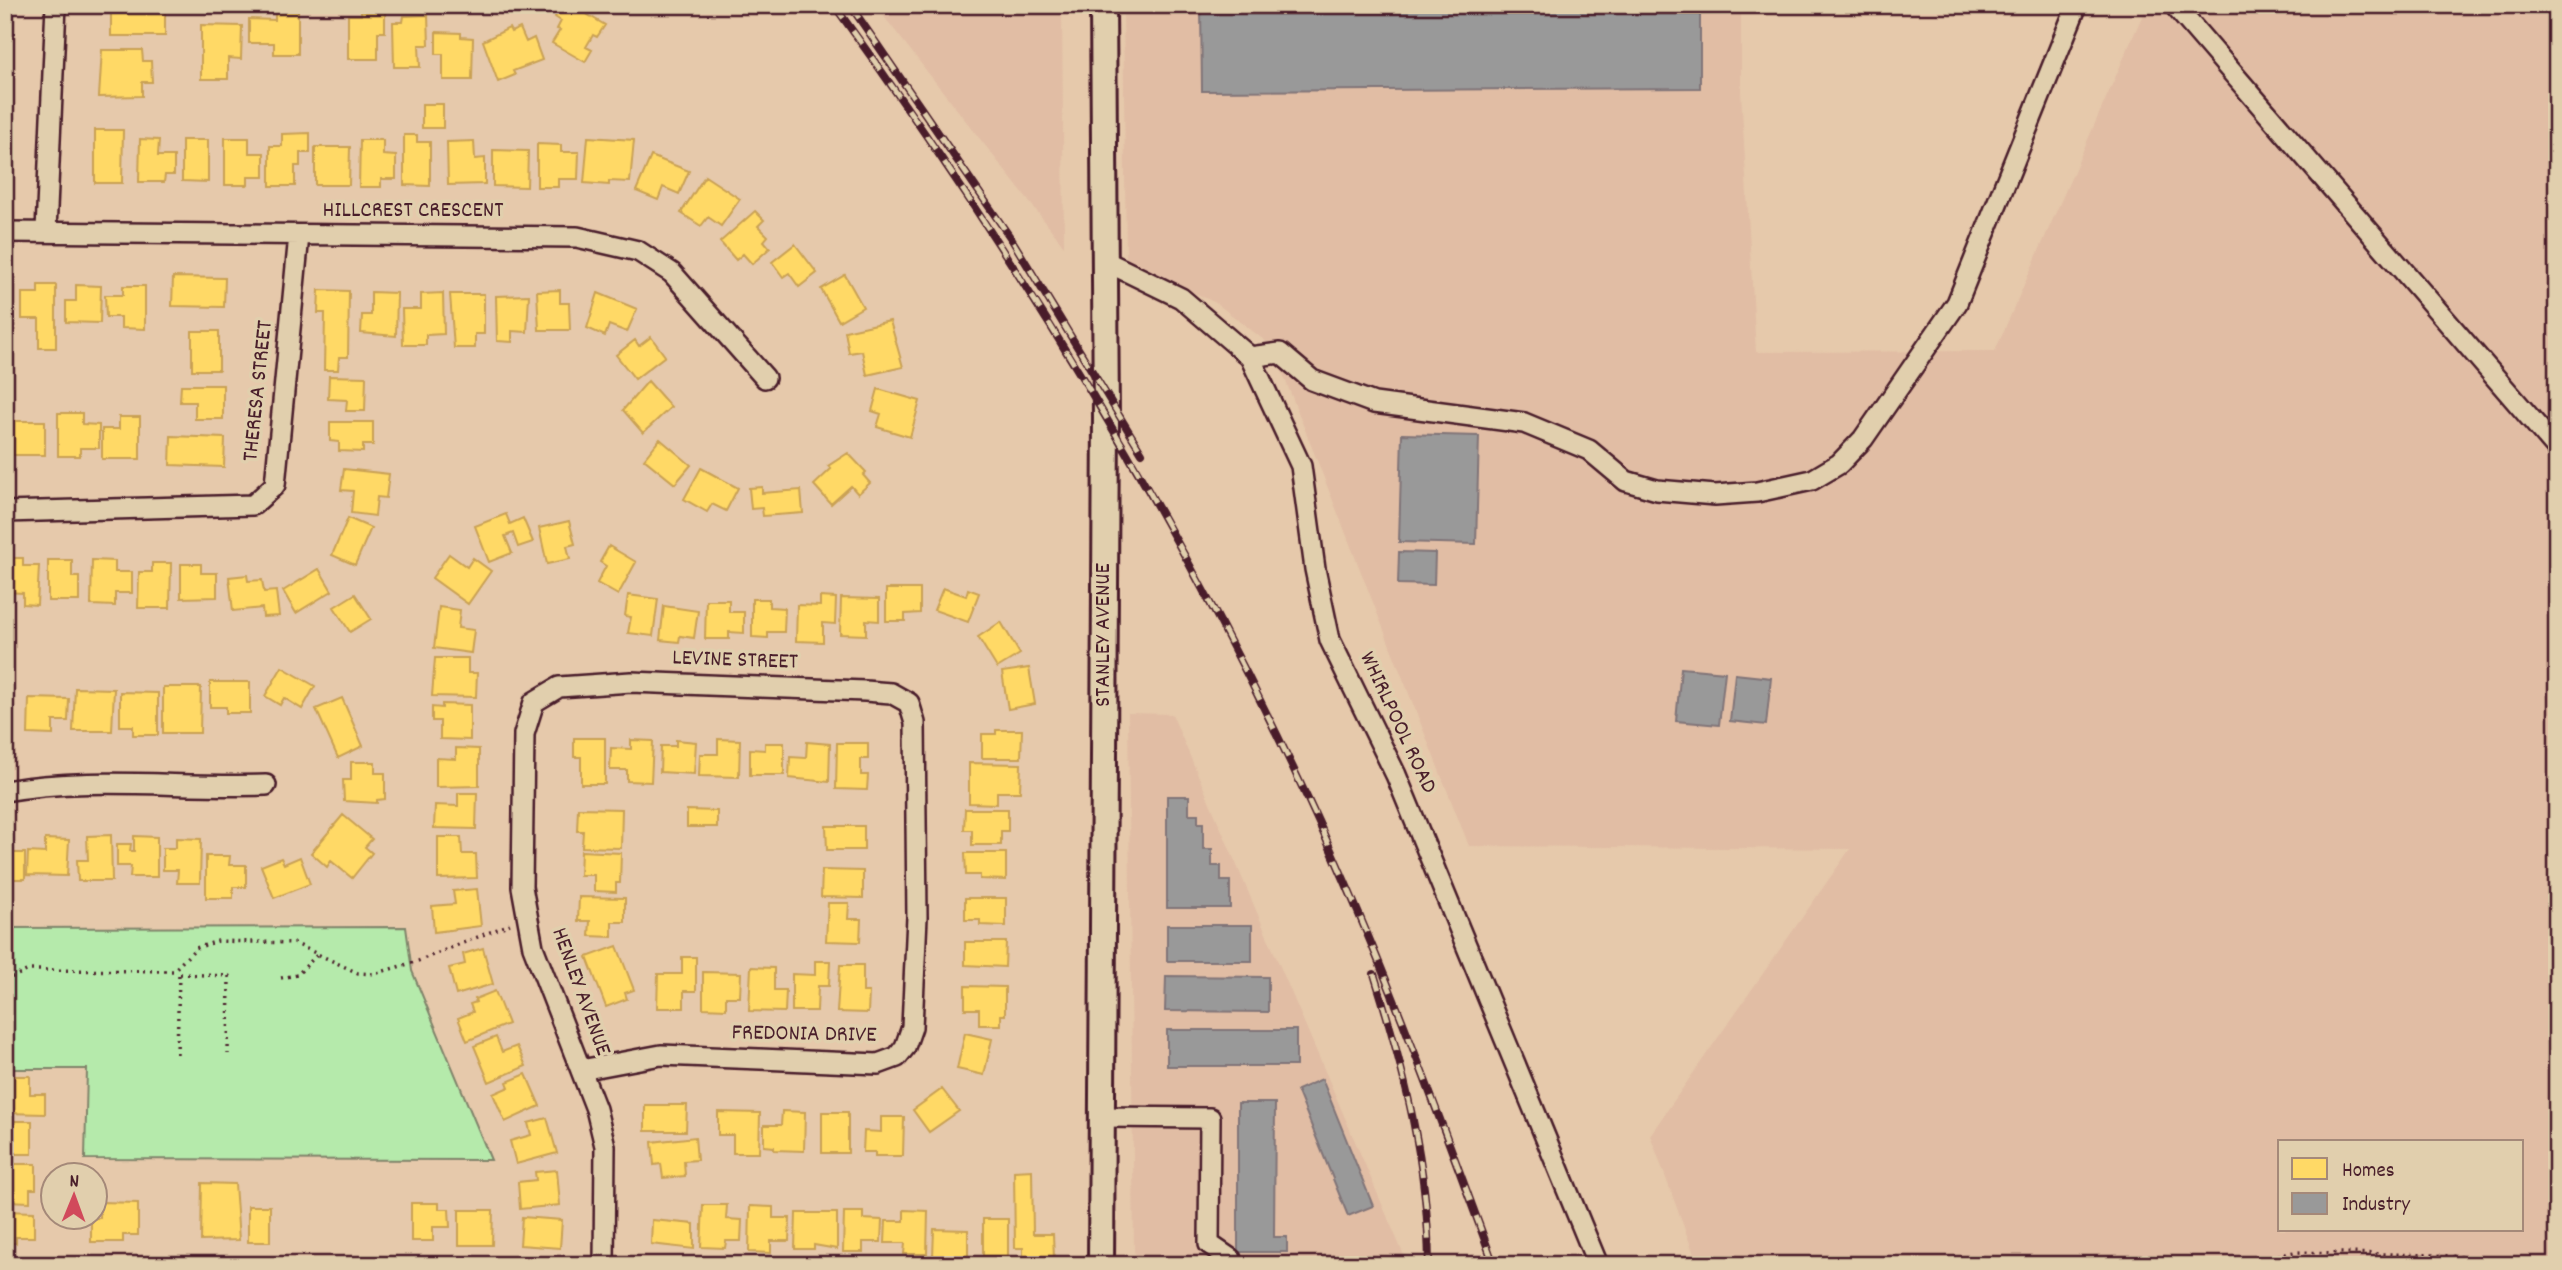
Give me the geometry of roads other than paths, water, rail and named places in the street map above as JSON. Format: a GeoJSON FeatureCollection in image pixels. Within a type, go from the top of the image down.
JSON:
{"type":"FeatureCollection","features":[{"type":"Feature","properties":{"kind":"main road","name":"STANLEY AVENUE"},"geometry":{"type":"LineString","coordinates":[[1101,1265],[1105,261],[1103,5]]}},
{"type":"Feature","properties":{"kind":"street"},"geometry":{"type":"LineString","coordinates":[[46,231],[57,5]]}},
{"type":"Feature","properties":{"kind":"street"},"geometry":{"type":"LineString","coordinates":[[1250,357],[1280,353],[1312,380],[1374,403],[1524,423],[1589,450],[1626,481],[1657,490],[1715,495],[1758,492],[1812,480],[1839,464],[1863,439],[1957,303],[2077,5]]}},
{"type":"Feature","properties":{"kind":"street"},"geometry":{"type":"LineString","coordinates":[[2174,5],[2557,449]]}},
{"type":"Feature","properties":{"kind":"street","name":"HILLCREST CRESCENT"},"geometry":{"type":"LineString","coordinates":[[5,232],[577,237],[638,251],[672,273],[765,378]]}},
{"type":"Feature","properties":{"kind":"street","name":"THERESA STREET"},"geometry":{"type":"LineString","coordinates":[[5,512],[254,505],[275,485],[299,235]]}},
{"type":"Feature","properties":{"kind":"street","name":"WHIRLPOOL ROAD"},"geometry":{"type":"LineString","coordinates":[[1105,261],[1181,298],[1250,357],[1301,466],[1315,569],[1330,640],[1396,775],[1598,1265]]}},
{"type":"Feature","properties":{"kind":"street","name":"LEVINE STREET"},"geometry":{"type":"LineString","coordinates":[[523,734],[534,702],[559,687],[631,682],[858,690],[891,693],[909,703],[915,723],[916,762]]}},
{"type":"Feature","properties":{"kind":"street","name":"HENLEY AVENUE"},"geometry":{"type":"LineString","coordinates":[[523,734],[522,887],[533,947],[581,1070],[605,1146],[604,1265]]}},
{"type":"Feature","properties":{"kind":"street","name":"FREDONIA DRIVE"},"geometry":{"type":"LineString","coordinates":[[581,1070],[661,1055],[878,1064],[897,1057],[905,1047],[912,1027],[917,917],[916,762]]}},
{"type":"Feature","properties":{"kind":"street"},"geometry":{"type":"LineString","coordinates":[[5,791],[67,783],[206,787],[266,785]]}},
{"type":"Feature","properties":{"kind":"street"},"geometry":{"type":"LineString","coordinates":[[1100,1117],[1210,1118],[1209,1244],[1231,1259],[1231,1265]]}},
{"type":"Feature","properties":{"kind":"railway"},"geometry":{"type":"LineString","coordinates":[[834,5],[962,189],[1082,378],[1194,572],[1246,671],[1323,832],[1376,955],[1494,1265]]}},
{"type":"Feature","properties":{"kind":"railway"},"geometry":{"type":"LineString","coordinates":[[850,5],[1012,240],[1142,453]]}},
{"type":"Feature","properties":{"kind":"railway"},"geometry":{"type":"LineString","coordinates":[[1374,974],[1404,1081],[1419,1153],[1428,1227],[1429,1265]]}}]}
